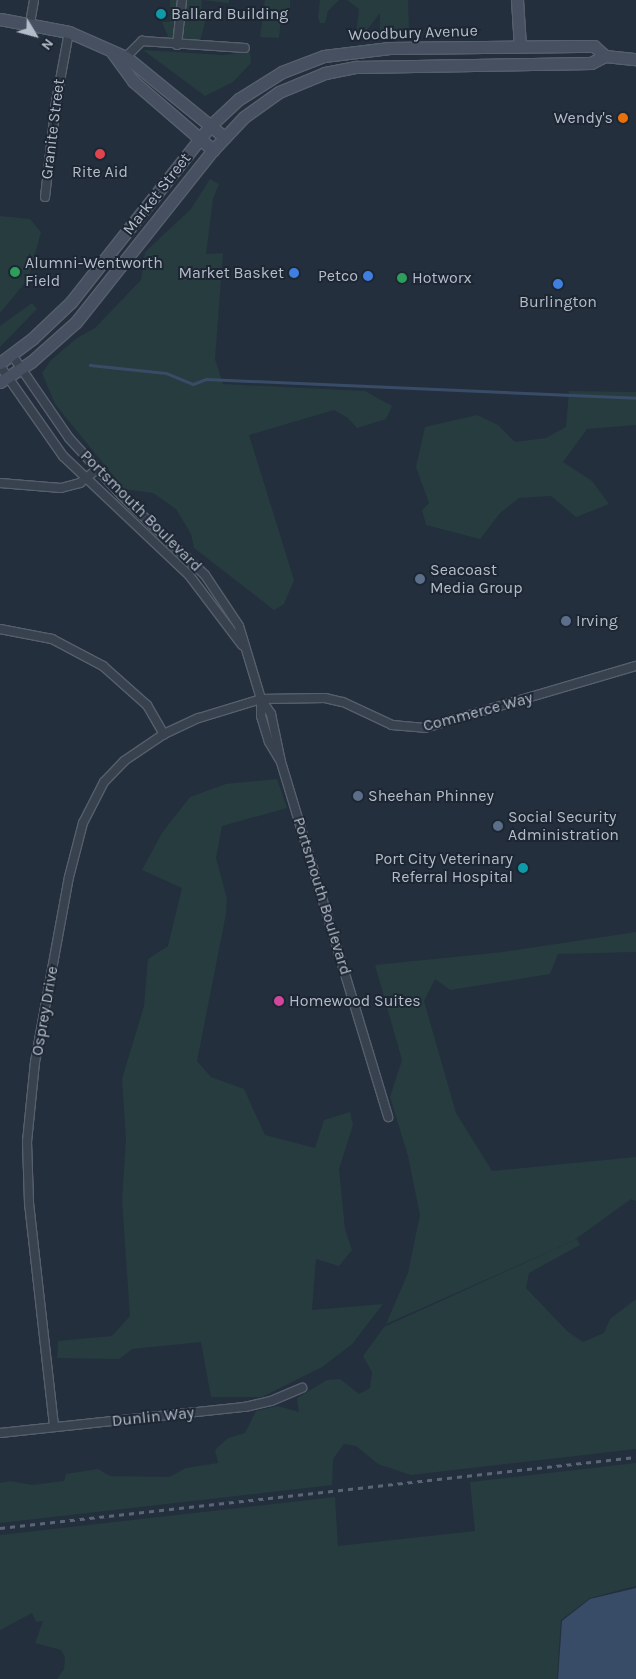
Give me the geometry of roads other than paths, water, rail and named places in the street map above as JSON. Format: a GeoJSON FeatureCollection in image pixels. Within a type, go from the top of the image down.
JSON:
{"type":"FeatureCollection","features":[{"type":"Feature","properties":{"kind":"main road"},"geometry":{"type":"LineString","coordinates":[[515,46],[518,30],[517,0]]}},
{"type":"Feature","properties":{"kind":"main road"},"geometry":{"type":"LineString","coordinates":[[0,20],[30,23],[69,32],[126,57],[224,137]]}},
{"type":"Feature","properties":{"kind":"main road","name":"Woodbury Avenue"},"geometry":{"type":"LineString","coordinates":[[199,138],[210,125],[239,99],[267,80],[324,56],[390,48],[594,46],[605,56]]}},
{"type":"Feature","properties":{"kind":"main road"},"geometry":{"type":"LineString","coordinates":[[112,52],[133,81],[213,150]]}},
{"type":"Feature","properties":{"kind":"main road","name":"Woodbury Avenue"},"geometry":{"type":"LineString","coordinates":[[213,150],[244,117],[279,92],[340,69],[591,63],[605,56],[636,59]]}},
{"type":"Feature","properties":{"kind":"main road","name":"Market Street"},"geometry":{"type":"LineString","coordinates":[[0,364],[47,326],[82,290],[199,138]]}},
{"type":"Feature","properties":{"kind":"main road","name":"Market Street"},"geometry":{"type":"LineString","coordinates":[[4,380],[21,369],[88,309],[213,150]]}},
{"type":"Feature","properties":{"kind":"street"},"geometry":{"type":"LineString","coordinates":[[30,23],[34,0]]}},
{"type":"Feature","properties":{"kind":"street"},"geometry":{"type":"LineString","coordinates":[[177,45],[182,0]]}},
{"type":"Feature","properties":{"kind":"street","name":"Granite Street"},"geometry":{"type":"LineString","coordinates":[[45,197],[56,102],[69,32]]}},
{"type":"Feature","properties":{"kind":"street"},"geometry":{"type":"LineString","coordinates":[[126,57],[142,41],[177,45],[245,48]]}},
{"type":"Feature","properties":{"kind":"street","name":"Portsmouth Boulevard"},"geometry":{"type":"LineString","coordinates":[[12,355],[55,421],[97,469],[205,575],[234,616],[261,699],[261,716],[269,742],[281,762],[388,1117]]}},
{"type":"Feature","properties":{"kind":"street","name":"Portsmouth Boulevard"},"geometry":{"type":"LineString","coordinates":[[0,364],[4,380],[52,444],[85,480],[189,575],[244,647]]}},
{"type":"Feature","properties":{"kind":"street"},"geometry":{"type":"LineString","coordinates":[[0,483],[61,488],[85,480],[97,469]]}},
{"type":"Feature","properties":{"kind":"street"},"geometry":{"type":"LineString","coordinates":[[0,629],[52,639],[101,664],[136,693],[164,734]]}},
{"type":"Feature","properties":{"kind":"street","name":"Commerce Way"},"geometry":{"type":"LineString","coordinates":[[261,699],[301,696],[335,699],[392,725],[421,729],[636,666]]}},
{"type":"Feature","properties":{"kind":"street","name":"Osprey Drive"},"geometry":{"type":"LineString","coordinates":[[54,1426],[27,1170],[35,1062],[66,893],[83,823],[98,792],[113,772],[164,734],[199,718],[261,699]]}},
{"type":"Feature","properties":{"kind":"street","name":"Dunlin Way"},"geometry":{"type":"LineString","coordinates":[[0,1433],[245,1407],[272,1401],[302,1388]]}},
{"type":"Feature","properties":{"kind":"water"},"geometry":{"type":"Polygon","coordinates":[[[636,1588],[636,1679],[558,1679],[562,1621],[590,1599],[636,1588]]]}},
{"type":"Feature","properties":{"kind":"waterway"},"geometry":{"type":"LineString","coordinates":[[90,365],[166,373],[193,384],[206,379],[636,398]]}},
{"type":"Feature","properties":{"kind":"railway"},"geometry":{"type":"LineString","coordinates":[[0,1528],[636,1457]]}},
{"type":"Feature","properties":{"kind":"place","name":"Ballard Building"},"geometry":{"type":"Point","coordinates":[161,14]}},
{"type":"Feature","properties":{"kind":"place","name":"Wendy's"},"geometry":{"type":"Point","coordinates":[623,118]}},
{"type":"Feature","properties":{"kind":"place","name":"Rite Aid"},"geometry":{"type":"Point","coordinates":[100,154]}},
{"type":"Feature","properties":{"kind":"place","name":"Alumni-Wentworth Field"},"geometry":{"type":"Point","coordinates":[15,272]}},
{"type":"Feature","properties":{"kind":"place","name":"Market Basket"},"geometry":{"type":"Point","coordinates":[294,273]}},
{"type":"Feature","properties":{"kind":"place","name":"Petco"},"geometry":{"type":"Point","coordinates":[368,276]}},
{"type":"Feature","properties":{"kind":"place","name":"Hotworx"},"geometry":{"type":"Point","coordinates":[402,278]}},
{"type":"Feature","properties":{"kind":"place","name":"Burlington"},"geometry":{"type":"Point","coordinates":[558,284]}},
{"type":"Feature","properties":{"kind":"place","name":"Seacoast Media Group"},"geometry":{"type":"Point","coordinates":[420,579]}},
{"type":"Feature","properties":{"kind":"place","name":"Irving"},"geometry":{"type":"Point","coordinates":[566,621]}},
{"type":"Feature","properties":{"kind":"place","name":"Sheehan Phinney"},"geometry":{"type":"Point","coordinates":[358,796]}},
{"type":"Feature","properties":{"kind":"place","name":"Social Security Administration"},"geometry":{"type":"Point","coordinates":[498,826]}},
{"type":"Feature","properties":{"kind":"place","name":"Port City Veterinary Referral Hospital"},"geometry":{"type":"Point","coordinates":[523,868]}},
{"type":"Feature","properties":{"kind":"place","name":"Homewood Suites"},"geometry":{"type":"Point","coordinates":[279,1001]}}]}
